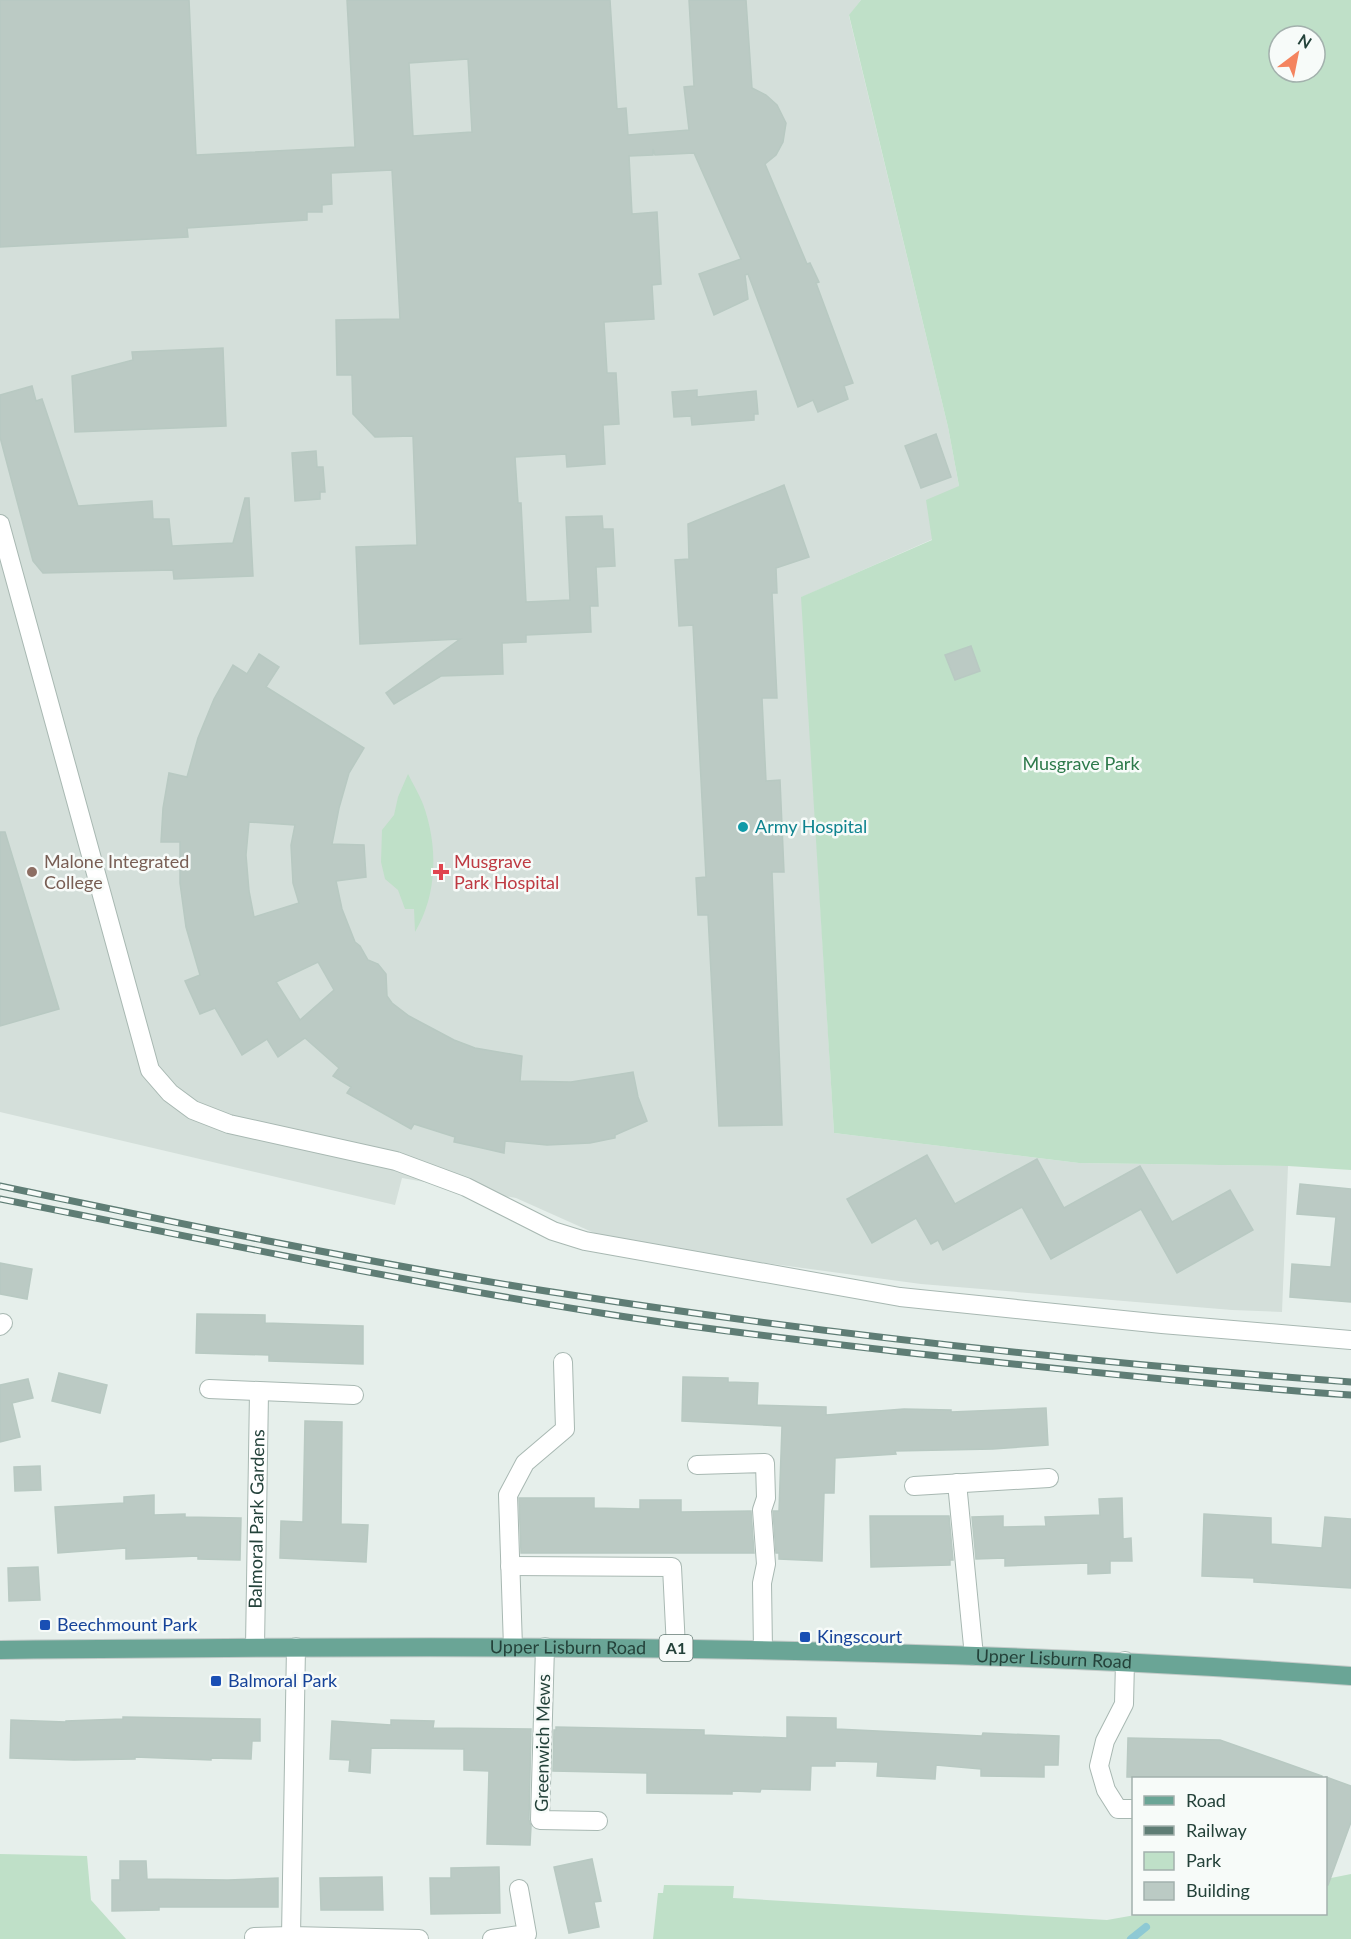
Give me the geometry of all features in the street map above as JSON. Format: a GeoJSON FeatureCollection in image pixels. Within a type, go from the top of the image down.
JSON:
{"type":"FeatureCollection","features":[{"type":"Feature","properties":{"kind":"main road","name":"Upper Lisburn Road"},"geometry":{"type":"LineString","coordinates":[[0,1650],[255,1647],[676,1648],[1125,1661],[1351,1676]]}},
{"type":"Feature","properties":{"kind":"street"},"geometry":{"type":"LineString","coordinates":[[0,524],[150,1070],[170,1093],[193,1110],[229,1124],[396,1161],[465,1187],[553,1231],[585,1241],[900,1297],[1173,1325],[1351,1340]]}},
{"type":"Feature","properties":{"kind":"street"},"geometry":{"type":"LineString","coordinates":[[513,1647],[508,1495],[525,1463],[565,1429],[563,1362]]}},
{"type":"Feature","properties":{"kind":"street"},"geometry":{"type":"LineString","coordinates":[[209,1389],[354,1395]]}},
{"type":"Feature","properties":{"kind":"street","name":"Balmoral Park Gardens"},"geometry":{"type":"LineString","coordinates":[[255,1647],[259,1392]]}},
{"type":"Feature","properties":{"kind":"street"},"geometry":{"type":"LineString","coordinates":[[697,1465],[765,1463],[766,1498],[762,1510],[766,1564],[762,1583],[763,1650]]}},
{"type":"Feature","properties":{"kind":"street"},"geometry":{"type":"LineString","coordinates":[[914,1486],[1049,1478]]}},
{"type":"Feature","properties":{"kind":"street"},"geometry":{"type":"LineString","coordinates":[[957,1483],[974,1656]]}},
{"type":"Feature","properties":{"kind":"street"},"geometry":{"type":"LineString","coordinates":[[510,1566],[672,1567],[676,1648]]}},
{"type":"Feature","properties":{"kind":"street"},"geometry":{"type":"LineString","coordinates":[[291,1936],[296,1647]]}},
{"type":"Feature","properties":{"kind":"street","name":"Greenwich Mews"},"geometry":{"type":"LineString","coordinates":[[544,1647],[540,1820],[598,1821]]}},
{"type":"Feature","properties":{"kind":"street"},"geometry":{"type":"LineString","coordinates":[[1125,1661],[1124,1704],[1106,1741],[1099,1766],[1106,1790],[1118,1809],[1132,1809]]}},
{"type":"Feature","properties":{"kind":"street"},"geometry":{"type":"LineString","coordinates":[[492,1939],[526,1934],[519,1889]]}},
{"type":"Feature","properties":{"kind":"street"},"geometry":{"type":"LineString","coordinates":[[254,1937],[419,1939]]}},
{"type":"Feature","properties":{"kind":"shaded area","name":"Musgrave Park Hospital"},"geometry":{"type":"Polygon","coordinates":[[[0,0],[861,0],[849,16],[948,427],[959,486],[933,539],[802,597],[834,1133],[1079,1163],[1288,1166],[1282,1312],[1232,1310],[921,1284],[721,1257],[601,1236],[516,1198],[402,1178],[395,1205],[0,1112],[0,0]]]}},
{"type":"Feature","properties":{"kind":"green space","name":"Musgrave Park"},"geometry":{"type":"Polygon","coordinates":[[[861,0],[1351,0],[1351,1170],[1288,1166],[1079,1163],[834,1133],[801,597],[932,540],[926,500],[959,486],[948,427],[849,15],[861,0]]]}},
{"type":"Feature","properties":{"kind":"green space"},"geometry":{"type":"Polygon","coordinates":[[[408,774],[423,804],[433,852],[432,886],[423,917],[415,932],[414,909],[405,909],[398,890],[385,879],[381,862],[382,830],[394,815],[398,797],[408,774]]]}},
{"type":"Feature","properties":{"kind":"green space"},"geometry":{"type":"Polygon","coordinates":[[[0,1854],[87,1856],[91,1900],[126,1939],[0,1939],[0,1854]]]}},
{"type":"Feature","properties":{"kind":"green space"},"geometry":{"type":"Polygon","coordinates":[[[1351,1874],[1351,1939],[653,1939],[658,1893],[663,1893],[664,1885],[734,1886],[733,1898],[1107,1920],[1135,1915],[1327,1915],[1327,1879],[1351,1874]]]}},
{"type":"Feature","properties":{"kind":"building"},"geometry":{"type":"Polygon","coordinates":[[[0,0],[189,0],[196,155],[355,147],[347,0],[610,0],[617,109],[626,108],[628,135],[689,130],[684,87],[694,86],[689,0],[746,0],[752,88],[766,95],[777,105],[786,123],[783,142],[776,155],[765,164],[807,264],[810,263],[819,282],[816,283],[853,383],[844,386],[848,399],[818,412],[813,400],[798,407],[748,274],[745,275],[748,299],[714,315],[699,274],[741,259],[694,153],[655,155],[653,149],[653,155],[629,156],[632,214],[657,212],[661,284],[652,285],[654,319],[604,322],[607,373],[616,373],[619,424],[603,425],[605,464],[567,467],[566,454],[515,457],[518,503],[521,503],[526,602],[570,600],[566,517],[602,516],[603,529],[613,529],[615,566],[596,567],[598,606],[590,606],[591,632],[526,635],[526,642],[502,643],[503,674],[441,676],[394,704],[386,693],[460,639],[360,644],[356,547],[417,545],[413,436],[375,437],[353,414],[352,375],[337,375],[336,320],[400,319],[392,170],[331,173],[332,204],[322,205],[322,212],[307,212],[307,220],[187,228],[188,237],[0,247],[0,0]],[[468,59],[409,63],[413,136],[472,132],[468,59]]]}},
{"type":"Feature","properties":{"kind":"building"},"geometry":{"type":"Polygon","coordinates":[[[223,348],[226,426],[75,432],[72,376],[133,360],[132,352],[223,348]]]}},
{"type":"Feature","properties":{"kind":"building"},"geometry":{"type":"Polygon","coordinates":[[[32,386],[36,401],[42,399],[78,506],[152,501],[153,519],[169,519],[172,546],[233,543],[245,498],[249,498],[253,576],[174,579],[173,570],[43,573],[33,561],[0,437],[0,395],[32,386]]]}},
{"type":"Feature","properties":{"kind":"building"},"geometry":{"type":"Polygon","coordinates":[[[697,390],[697,397],[756,391],[758,414],[754,414],[754,420],[692,425],[691,416],[674,417],[672,392],[697,390]]]}},
{"type":"Feature","properties":{"kind":"building"},"geometry":{"type":"Polygon","coordinates":[[[936,434],[951,477],[921,488],[905,446],[936,434]]]}},
{"type":"Feature","properties":{"kind":"building"},"geometry":{"type":"Polygon","coordinates":[[[316,451],[317,467],[323,467],[325,492],[320,492],[320,499],[295,501],[292,453],[316,451]]]}},
{"type":"Feature","properties":{"kind":"building","name":"Army Hospital"},"geometry":{"type":"Polygon","coordinates":[[[784,485],[809,557],[776,568],[777,593],[772,593],[777,698],[762,698],[766,781],[780,780],[784,872],[772,872],[782,1125],[719,1126],[708,915],[698,915],[696,878],[706,877],[693,625],[679,626],[675,560],[689,559],[688,524],[784,485]]]}},
{"type":"Feature","properties":{"kind":"building"},"geometry":{"type":"Polygon","coordinates":[[[971,646],[980,671],[955,680],[945,655],[971,646]]]}},
{"type":"Feature","properties":{"kind":"building"},"geometry":{"type":"Polygon","coordinates":[[[259,654],[279,667],[266,687],[364,748],[349,773],[332,844],[364,845],[366,877],[336,881],[342,909],[355,942],[368,960],[378,964],[386,974],[387,996],[392,1003],[409,1016],[454,1040],[475,1048],[522,1056],[520,1081],[571,1082],[633,1072],[638,1097],[647,1121],[615,1135],[615,1138],[590,1143],[547,1145],[505,1141],[504,1153],[454,1142],[455,1137],[414,1124],[411,1129],[347,1093],[351,1087],[333,1076],[339,1068],[305,1038],[278,1057],[267,1039],[242,1055],[215,1008],[200,1014],[185,981],[200,975],[186,927],[180,883],[180,842],[161,842],[163,808],[169,773],[187,777],[198,738],[214,699],[233,665],[247,674],[259,654]],[[249,822],[246,855],[254,917],[299,903],[293,883],[291,845],[295,825],[249,822]],[[318,962],[276,982],[300,1020],[334,990],[318,962]]]}},
{"type":"Feature","properties":{"kind":"building"},"geometry":{"type":"Polygon","coordinates":[[[0,832],[5,832],[59,1009],[0,1026],[0,832]]]}},
{"type":"Feature","properties":{"kind":"building"},"geometry":{"type":"Polygon","coordinates":[[[927,1155],[955,1204],[1037,1159],[1064,1208],[1140,1166],[1172,1222],[1230,1190],[1253,1230],[1177,1273],[1141,1209],[1051,1259],[1022,1207],[943,1250],[938,1240],[931,1244],[916,1218],[872,1243],[847,1199],[927,1155]]]}},
{"type":"Feature","properties":{"kind":"building"},"geometry":{"type":"Polygon","coordinates":[[[1300,1184],[1351,1189],[1351,1302],[1290,1297],[1292,1264],[1331,1267],[1336,1217],[1297,1214],[1300,1184]]]}},
{"type":"Feature","properties":{"kind":"building"},"geometry":{"type":"Polygon","coordinates":[[[0,1263],[32,1269],[27,1299],[0,1294],[0,1263]]]}},
{"type":"Feature","properties":{"kind":"building"},"geometry":{"type":"Polygon","coordinates":[[[197,1314],[265,1315],[265,1323],[363,1326],[363,1364],[269,1361],[269,1355],[196,1353],[197,1314]]]}},
{"type":"Feature","properties":{"kind":"building"},"geometry":{"type":"Polygon","coordinates":[[[59,1373],[107,1385],[100,1413],[52,1401],[59,1373]]]}},
{"type":"Feature","properties":{"kind":"building"},"geometry":{"type":"Polygon","coordinates":[[[683,1377],[728,1378],[728,1382],[758,1383],[757,1405],[826,1407],[826,1415],[904,1409],[951,1410],[951,1412],[1046,1408],[1048,1445],[993,1449],[895,1451],[896,1454],[835,1458],[834,1493],[824,1493],[822,1561],[779,1559],[779,1553],[776,1553],[773,1511],[779,1511],[782,1426],[682,1421],[683,1377]]]}},
{"type":"Feature","properties":{"kind":"building"},"geometry":{"type":"Polygon","coordinates":[[[28,1379],[33,1398],[12,1403],[20,1437],[0,1442],[0,1385],[28,1379]]]}},
{"type":"Feature","properties":{"kind":"building"},"geometry":{"type":"Polygon","coordinates":[[[305,1421],[342,1422],[341,1524],[368,1525],[366,1562],[280,1558],[281,1521],[303,1522],[305,1421]]]}},
{"type":"Feature","properties":{"kind":"building"},"geometry":{"type":"Polygon","coordinates":[[[40,1466],[41,1490],[15,1491],[14,1467],[40,1466]]]}},
{"type":"Feature","properties":{"kind":"building"},"geometry":{"type":"Polygon","coordinates":[[[154,1495],[154,1515],[185,1514],[185,1517],[241,1518],[240,1560],[198,1559],[198,1556],[126,1559],[126,1548],[58,1553],[55,1507],[124,1503],[124,1497],[154,1495]]]}},
{"type":"Feature","properties":{"kind":"building"},"geometry":{"type":"Polygon","coordinates":[[[519,1498],[594,1498],[594,1508],[640,1509],[640,1500],[681,1500],[681,1512],[751,1511],[754,1553],[521,1553],[519,1498]]]}},
{"type":"Feature","properties":{"kind":"building"},"geometry":{"type":"Polygon","coordinates":[[[1122,1498],[1123,1539],[1131,1538],[1132,1561],[1110,1561],[1110,1573],[1088,1574],[1088,1563],[1005,1566],[1005,1558],[976,1559],[972,1517],[1003,1516],[1003,1527],[1046,1526],[1045,1517],[1100,1515],[1099,1499],[1122,1498]]]}},
{"type":"Feature","properties":{"kind":"building"},"geometry":{"type":"Polygon","coordinates":[[[1204,1514],[1271,1518],[1271,1544],[1322,1548],[1325,1517],[1351,1519],[1351,1588],[1254,1582],[1254,1578],[1202,1576],[1204,1514]]]}},
{"type":"Feature","properties":{"kind":"building"},"geometry":{"type":"Polygon","coordinates":[[[870,1516],[949,1516],[953,1560],[950,1560],[950,1565],[871,1567],[870,1516]]]}},
{"type":"Feature","properties":{"kind":"building"},"geometry":{"type":"Polygon","coordinates":[[[38,1567],[40,1600],[9,1601],[8,1568],[38,1567]]]}},
{"type":"Feature","properties":{"kind":"building"},"geometry":{"type":"Polygon","coordinates":[[[123,1717],[260,1719],[260,1741],[252,1741],[251,1759],[10,1758],[11,1720],[66,1722],[123,1719],[123,1717]]]}},
{"type":"Feature","properties":{"kind":"building"},"geometry":{"type":"Polygon","coordinates":[[[787,1717],[836,1718],[836,1729],[982,1736],[983,1733],[1059,1736],[1058,1765],[1044,1765],[1044,1777],[981,1776],[981,1769],[936,1765],[935,1779],[877,1776],[878,1762],[835,1761],[835,1766],[811,1766],[810,1790],[761,1789],[760,1792],[732,1791],[732,1794],[647,1793],[647,1773],[553,1771],[556,1727],[704,1730],[704,1735],[787,1738],[787,1717]]]}},
{"type":"Feature","properties":{"kind":"building"},"geometry":{"type":"Polygon","coordinates":[[[391,1720],[434,1721],[433,1728],[531,1729],[530,1845],[487,1844],[489,1771],[464,1770],[464,1749],[371,1748],[370,1773],[349,1771],[350,1760],[330,1759],[332,1721],[391,1725],[391,1720]]]}},
{"type":"Feature","properties":{"kind":"building"},"geometry":{"type":"Polygon","coordinates":[[[1128,1738],[1220,1740],[1322,1776],[1322,1777],[1127,1777],[1128,1738]]]}},
{"type":"Feature","properties":{"kind":"building"},"geometry":{"type":"Polygon","coordinates":[[[1327,1777],[1351,1786],[1351,1822],[1328,1885],[1327,1777]]]}},
{"type":"Feature","properties":{"kind":"building"},"geometry":{"type":"Polygon","coordinates":[[[592,1859],[601,1901],[594,1902],[599,1927],[569,1933],[554,1867],[592,1859]]]}},
{"type":"Feature","properties":{"kind":"building"},"geometry":{"type":"Polygon","coordinates":[[[120,1861],[146,1861],[147,1879],[278,1878],[278,1907],[159,1907],[159,1910],[112,1911],[112,1880],[120,1880],[120,1861]]]}},
{"type":"Feature","properties":{"kind":"building"},"geometry":{"type":"Polygon","coordinates":[[[499,1867],[500,1913],[431,1914],[430,1878],[451,1878],[451,1868],[499,1867]]]}},
{"type":"Feature","properties":{"kind":"building"},"geometry":{"type":"Polygon","coordinates":[[[382,1877],[383,1910],[321,1910],[320,1878],[382,1877]]]}},
{"type":"Feature","properties":{"kind":"waterway"},"geometry":{"type":"LineString","coordinates":[[1131,1939],[1146,1927]]}},
{"type":"Feature","properties":{"kind":"railway"},"geometry":{"type":"LineString","coordinates":[[0,1186],[332,1253],[466,1278],[635,1305],[839,1332],[1043,1355],[1351,1382]]}},
{"type":"Feature","properties":{"kind":"railway"},"geometry":{"type":"LineString","coordinates":[[0,1199],[379,1274],[531,1302],[643,1319],[1008,1364],[1351,1395]]}},
{"type":"Feature","properties":{"kind":"place","name":"Army Hospital"},"geometry":{"type":"Point","coordinates":[743,827]}},
{"type":"Feature","properties":{"kind":"place","name":"Malone Integrated College"},"geometry":{"type":"Point","coordinates":[32,872]}},
{"type":"Feature","properties":{"kind":"place","name":"Musgrave Park Hospital"},"geometry":{"type":"Point","coordinates":[441,872]}},
{"type":"Feature","properties":{"kind":"place","name":"Beechmount Park"},"geometry":{"type":"Point","coordinates":[45,1625]}},
{"type":"Feature","properties":{"kind":"place","name":"Kingscourt"},"geometry":{"type":"Point","coordinates":[805,1637]}},
{"type":"Feature","properties":{"kind":"place","name":"Balmoral Park"},"geometry":{"type":"Point","coordinates":[216,1681]}}]}
